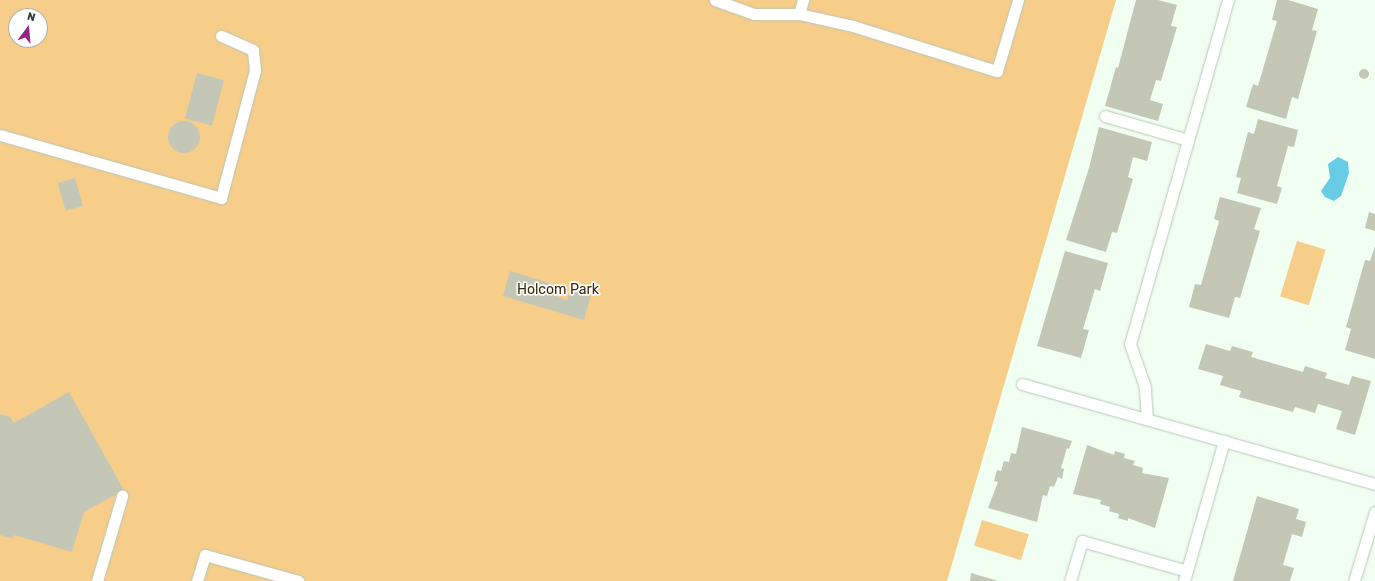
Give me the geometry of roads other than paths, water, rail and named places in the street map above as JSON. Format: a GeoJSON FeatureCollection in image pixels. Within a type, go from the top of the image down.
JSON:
{"type":"FeatureCollection","features":[{"type":"Feature","properties":{"kind":"lane"},"geometry":{"type":"LineString","coordinates":[[715,0],[754,14],[799,14],[904,40],[997,71],[1018,0]]}},
{"type":"Feature","properties":{"kind":"lane"},"geometry":{"type":"LineString","coordinates":[[799,14],[803,0]]}},
{"type":"Feature","properties":{"kind":"lane"},"geometry":{"type":"LineString","coordinates":[[1148,419],[1145,387],[1130,344],[1228,0]]}},
{"type":"Feature","properties":{"kind":"lane"},"geometry":{"type":"LineString","coordinates":[[0,135],[221,198],[256,70],[253,50],[221,36]]}},
{"type":"Feature","properties":{"kind":"lane"},"geometry":{"type":"LineString","coordinates":[[1105,116],[1188,140]]}},
{"type":"Feature","properties":{"kind":"lane"},"geometry":{"type":"LineString","coordinates":[[1022,384],[1375,484]]}},
{"type":"Feature","properties":{"kind":"lane"},"geometry":{"type":"LineString","coordinates":[[1070,581],[1082,541],[1185,576],[1224,441]]}},
{"type":"Feature","properties":{"kind":"lane"},"geometry":{"type":"LineString","coordinates":[[97,581],[122,496]]}},
{"type":"Feature","properties":{"kind":"lane"},"geometry":{"type":"LineString","coordinates":[[1354,581],[1375,512]]}},
{"type":"Feature","properties":{"kind":"lane"},"geometry":{"type":"LineString","coordinates":[[197,581],[205,555],[298,581]]}},
{"type":"Feature","properties":{"kind":"water"},"geometry":{"type":"Polygon","coordinates":[[[1338,157],[1348,162],[1349,173],[1341,196],[1334,201],[1325,197],[1321,191],[1330,178],[1328,164],[1338,157]]]}},
{"type":"Feature","properties":{"kind":"park label","name":"Holcom Park"},"geometry":{"type":"Point","coordinates":[558,290]}}]}
